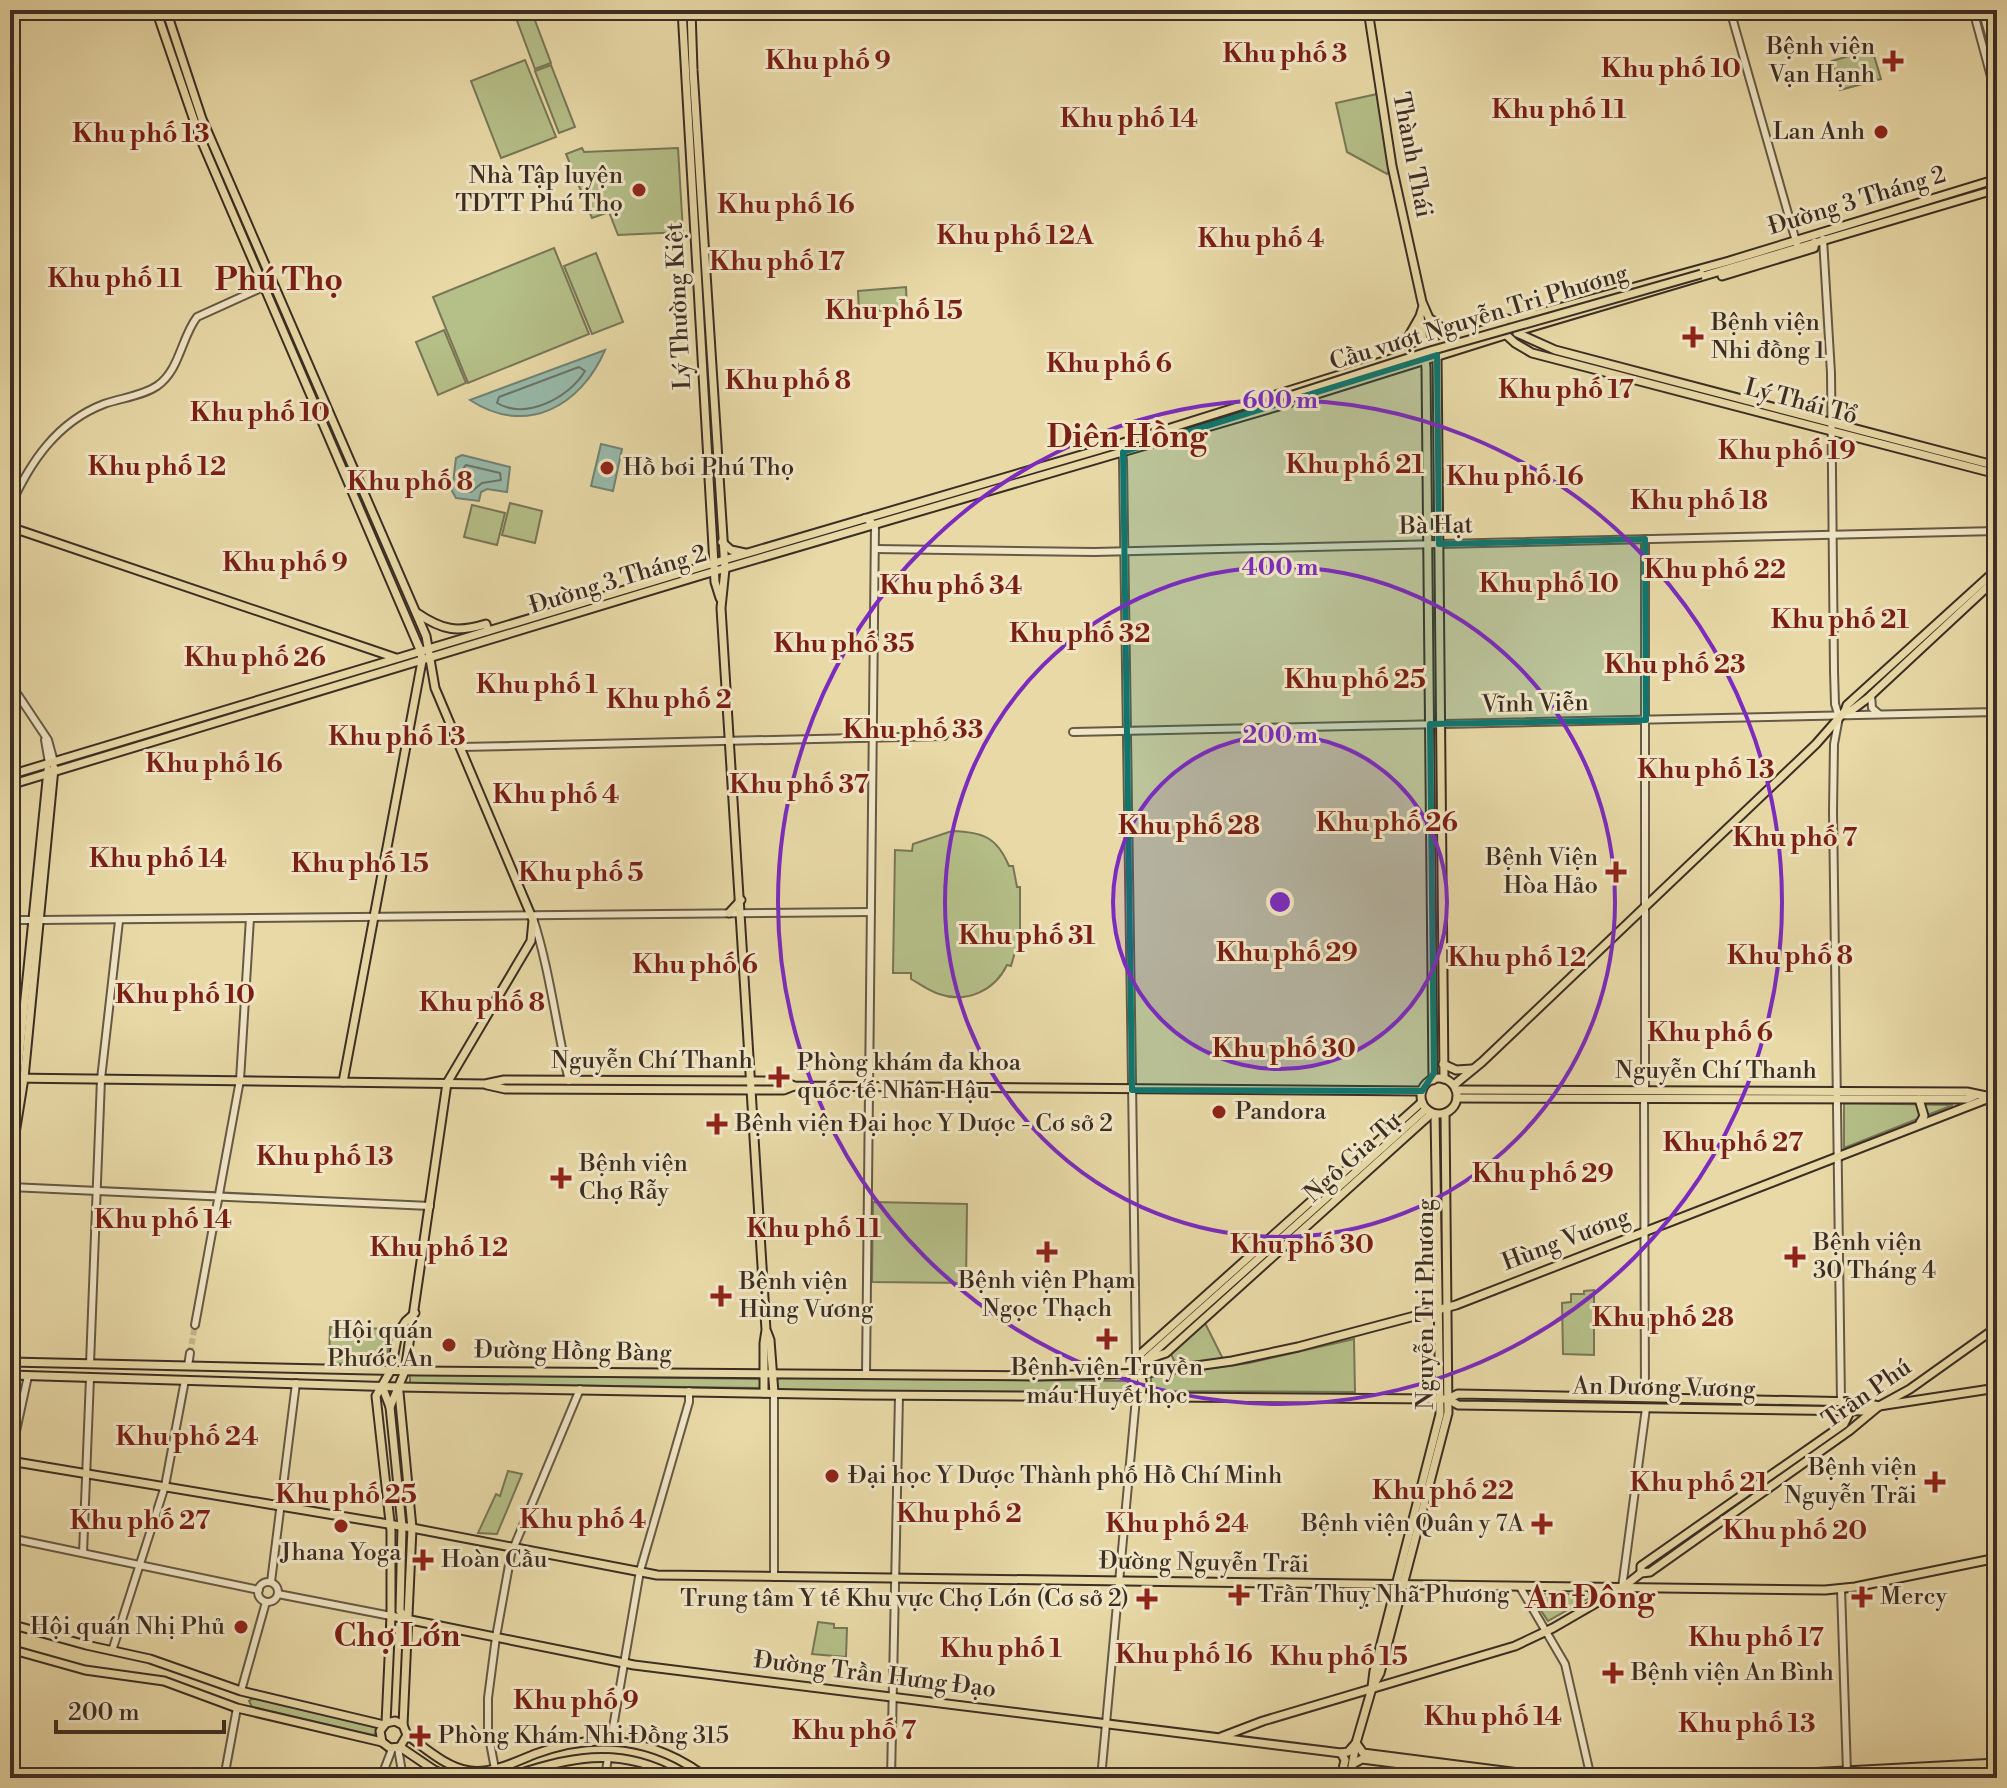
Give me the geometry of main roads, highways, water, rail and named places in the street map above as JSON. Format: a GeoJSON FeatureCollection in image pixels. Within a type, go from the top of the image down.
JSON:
{"type":"FeatureCollection","features":[{"type":"Feature","properties":{"kind":"main road"},"geometry":{"type":"LineString","coordinates":[[156,10],[192,118],[235,218],[416,612],[437,693],[534,926],[531,941],[447,1083],[405,1371],[390,1407]]}},
{"type":"Feature","properties":{"kind":"main road"},"geometry":{"type":"LineString","coordinates":[[166,10],[200,114],[244,215],[268,285],[427,658],[343,1082]]}},
{"type":"Feature","properties":{"kind":"main road","name":"Lý Thường Kiệt"},"geometry":{"type":"LineString","coordinates":[[682,10],[716,587],[721,599]]}},
{"type":"Feature","properties":{"kind":"main road","name":"Lý Thường Kiệt"},"geometry":{"type":"LineString","coordinates":[[691,10],[725,564],[721,599],[766,1330]]}},
{"type":"Feature","properties":{"kind":"main road","name":"Thành Thái"},"geometry":{"type":"LineString","coordinates":[[1368,10],[1392,166],[1425,316],[1435,343]]}},
{"type":"Feature","properties":{"kind":"main road","name":"Đường 3 Tháng 2"},"geometry":{"type":"LineString","coordinates":[[1237,412],[1279,406],[1345,387],[1426,358],[1645,297],[1765,260],[1997,179]]}},
{"type":"Feature","properties":{"kind":"main road","name":"Đường 3 Tháng 2"},"geometry":{"type":"LineString","coordinates":[[1820,239],[1997,189]]}},
{"type":"Feature","properties":{"kind":"main road"},"geometry":{"type":"LineString","coordinates":[[235,218],[244,215]]}},
{"type":"Feature","properties":{"kind":"main road","name":"Đường 3 Tháng 2"},"geometry":{"type":"LineString","coordinates":[[1249,398],[1385,360],[1502,324],[1507,319],[1515,320],[1798,247]]}},
{"type":"Feature","properties":{"kind":"main road","name":"Đường 3 Tháng 2"},"geometry":{"type":"LineString","coordinates":[[1711,271],[1729,264],[1741,267]]}},
{"type":"Feature","properties":{"kind":"main road","name":"Đường 3 Tháng 2"},"geometry":{"type":"LineString","coordinates":[[1645,297],[1729,264]]}},
{"type":"Feature","properties":{"kind":"main road","name":"Cầu vượt Nguyễn Tri Phương"},"geometry":{"type":"LineString","coordinates":[[1264,405],[1430,351],[1711,271]]}},
{"type":"Feature","properties":{"kind":"main road"},"geometry":{"type":"LineString","coordinates":[[1398,355],[1425,316],[1443,329],[1462,336]]}},
{"type":"Feature","properties":{"kind":"main road","name":"Thành Thái"},"geometry":{"type":"LineString","coordinates":[[1425,316],[1425,346]]}},
{"type":"Feature","properties":{"kind":"main road"},"geometry":{"type":"LineString","coordinates":[[1515,320],[1519,331]]}},
{"type":"Feature","properties":{"kind":"main road"},"geometry":{"type":"LineString","coordinates":[[1502,324],[1506,335]]}},
{"type":"Feature","properties":{"kind":"main road"},"geometry":{"type":"LineString","coordinates":[[1536,342],[1543,326]]}},
{"type":"Feature","properties":{"kind":"main road","name":"Lý Thái Tổ"},"geometry":{"type":"LineString","coordinates":[[1519,331],[1536,342],[1649,379]]}},
{"type":"Feature","properties":{"kind":"main road","name":"Lý Thái Tổ"},"geometry":{"type":"LineString","coordinates":[[1506,335],[1532,353],[1997,466]]}},
{"type":"Feature","properties":{"kind":"main road"},"geometry":{"type":"LineString","coordinates":[[1435,343],[1443,1064],[1444,1079],[1456,1091]]}},
{"type":"Feature","properties":{"kind":"main road"},"geometry":{"type":"LineString","coordinates":[[1425,346],[1433,1080]]}},
{"type":"Feature","properties":{"kind":"main road","name":"Đường 3 Tháng 2"},"geometry":{"type":"LineString","coordinates":[[1237,412],[1284,390]]}},
{"type":"Feature","properties":{"kind":"main road","name":"Đường 3 Tháng 2"},"geometry":{"type":"LineString","coordinates":[[10,785],[400,668],[715,567],[875,525],[1264,405]]}},
{"type":"Feature","properties":{"kind":"main road","name":"Lý Thái Tổ"},"geometry":{"type":"LineString","coordinates":[[1830,426],[1997,474]]}},
{"type":"Feature","properties":{"kind":"main road","name":"Đường 3 Tháng 2"},"geometry":{"type":"LineString","coordinates":[[725,564],[747,553],[865,518],[1122,448]]}},
{"type":"Feature","properties":{"kind":"main road"},"geometry":{"type":"LineString","coordinates":[[11,526],[398,658],[400,668]]}},
{"type":"Feature","properties":{"kind":"main road"},"geometry":{"type":"LineString","coordinates":[[722,542],[731,550],[747,553]]}},
{"type":"Feature","properties":{"kind":"main road"},"geometry":{"type":"LineString","coordinates":[[714,550],[702,571],[716,587]]}},
{"type":"Feature","properties":{"kind":"main road"},"geometry":{"type":"LineString","coordinates":[[1429,1109],[1445,1113],[1453,1107],[1456,1091],[1474,1068],[1816,744],[1847,705],[1997,569]]}},
{"type":"Feature","properties":{"kind":"main road","name":"Đường 3 Tháng 2"},"geometry":{"type":"LineString","coordinates":[[10,775],[398,658],[427,658],[488,631],[702,571]]}},
{"type":"Feature","properties":{"kind":"main road"},"geometry":{"type":"LineString","coordinates":[[1842,714],[1871,695],[1997,578]]}},
{"type":"Feature","properties":{"kind":"main road"},"geometry":{"type":"LineString","coordinates":[[416,612],[451,630],[486,624],[488,631]]}},
{"type":"Feature","properties":{"kind":"main road"},"geometry":{"type":"LineString","coordinates":[[10,1126],[28,1002],[51,763]]}},
{"type":"Feature","properties":{"kind":"main road"},"geometry":{"type":"LineString","coordinates":[[36,920],[50,775]]}},
{"type":"Feature","properties":{"kind":"main road"},"geometry":{"type":"LineString","coordinates":[[31,779],[47,791]]}},
{"type":"Feature","properties":{"kind":"main road"},"geometry":{"type":"LineString","coordinates":[[1431,793],[1441,792]]}},
{"type":"Feature","properties":{"kind":"main road"},"geometry":{"type":"LineString","coordinates":[[729,913],[741,900]]}},
{"type":"Feature","properties":{"kind":"main road"},"geometry":{"type":"LineString","coordinates":[[1443,1064],[1456,1070],[1474,1068]]}},
{"type":"Feature","properties":{"kind":"main road"},"geometry":{"type":"LineString","coordinates":[[17,1078],[447,1083],[485,1084],[505,1089],[556,1085]]}},
{"type":"Feature","properties":{"kind":"main road"},"geometry":{"type":"LineString","coordinates":[[10,1165],[17,1078]]}},
{"type":"Feature","properties":{"kind":"main road"},"geometry":{"type":"LineString","coordinates":[[1429,1109],[1422,1091],[1433,1080],[1444,1079]]}},
{"type":"Feature","properties":{"kind":"main road","name":"Nguyễn Chí Thanh"},"geometry":{"type":"LineString","coordinates":[[485,1084],[504,1080],[556,1085],[752,1085],[783,1081],[794,1086],[1422,1091]]}},
{"type":"Feature","properties":{"kind":"main road","name":"Nguyễn Chí Thanh"},"geometry":{"type":"LineString","coordinates":[[1456,1091],[1995,1096]]}},
{"type":"Feature","properties":{"kind":"main road","name":"Nguyễn Chí Thanh"},"geometry":{"type":"LineString","coordinates":[[1837,1095],[1919,1099],[1938,1095]]}},
{"type":"Feature","properties":{"kind":"main road","name":"Hùng Vương"},"geometry":{"type":"LineString","coordinates":[[1136,1371],[1174,1370],[1284,1350],[1447,1308],[1995,1096]]}},
{"type":"Feature","properties":{"kind":"main road"},"geometry":{"type":"LineString","coordinates":[[1919,1099],[1924,1116],[1920,1123]]}},
{"type":"Feature","properties":{"kind":"main road"},"geometry":{"type":"LineString","coordinates":[[1329,1196],[1429,1109]]}},
{"type":"Feature","properties":{"kind":"main road","name":"Ngô Gia Tự"},"geometry":{"type":"LineString","coordinates":[[1136,1371],[1164,1349],[1227,1283],[1257,1266],[1270,1244],[1429,1109]]}},
{"type":"Feature","properties":{"kind":"main road","name":"Nguyễn Tri Phương"},"geometry":{"type":"LineString","coordinates":[[1429,1109],[1447,1308],[1444,1399]]}},
{"type":"Feature","properties":{"kind":"main road","name":"Nguyễn Tri Phương"},"geometry":{"type":"LineString","coordinates":[[1353,1764],[1356,1743],[1372,1688],[1379,1676],[1424,1494],[1447,1418],[1438,1329],[1445,1113]]}},
{"type":"Feature","properties":{"kind":"main road","name":"Ngô Gia Tự"},"geometry":{"type":"LineString","coordinates":[[1205,1307],[1257,1266],[1329,1196]]}},
{"type":"Feature","properties":{"kind":"main road"},"geometry":{"type":"LineString","coordinates":[[1227,1283],[1270,1244]]}},
{"type":"Feature","properties":{"kind":"main road"},"geometry":{"type":"LineString","coordinates":[[1136,1398],[1141,1393],[1142,1383],[1136,1371],[1136,1358],[1205,1307]]}},
{"type":"Feature","properties":{"kind":"main road"},"geometry":{"type":"LineString","coordinates":[[382,1742],[380,1731],[385,1724],[391,1616],[391,1525],[376,1396],[391,1370],[398,1333],[415,1313]]}},
{"type":"Feature","properties":{"kind":"main road"},"geometry":{"type":"LineString","coordinates":[[1438,1329],[1447,1326]]}},
{"type":"Feature","properties":{"kind":"main road","name":"Trần Phú"},"geometry":{"type":"LineString","coordinates":[[1761,1488],[1997,1327]]}},
{"type":"Feature","properties":{"kind":"main road"},"geometry":{"type":"LineString","coordinates":[[766,1330],[764,1359],[774,1393]]}},
{"type":"Feature","properties":{"kind":"main road"},"geometry":{"type":"LineString","coordinates":[[764,1393],[770,1340],[766,1330]]}},
{"type":"Feature","properties":{"kind":"main road"},"geometry":{"type":"LineString","coordinates":[[1164,1349],[1174,1370]]}},
{"type":"Feature","properties":{"kind":"main road"},"geometry":{"type":"LineString","coordinates":[[750,1374],[764,1359]]}},
{"type":"Feature","properties":{"kind":"main road","name":"Đường Hồng Bàng"},"geometry":{"type":"LineString","coordinates":[[10,1362],[405,1371],[866,1375],[1136,1371]]}},
{"type":"Feature","properties":{"kind":"main road"},"geometry":{"type":"LineString","coordinates":[[28,1376],[30,1363]]}},
{"type":"Feature","properties":{"kind":"main road"},"geometry":{"type":"LineString","coordinates":[[90,1364],[90,1378]]}},
{"type":"Feature","properties":{"kind":"main road"},"geometry":{"type":"LineString","coordinates":[[185,1380],[188,1366]]}},
{"type":"Feature","properties":{"kind":"main road"},"geometry":{"type":"LineString","coordinates":[[296,1383],[297,1368]]}},
{"type":"Feature","properties":{"kind":"main road"},"geometry":{"type":"LineString","coordinates":[[580,1389],[582,1372]]}},
{"type":"Feature","properties":{"kind":"main road"},"geometry":{"type":"LineString","coordinates":[[688,1373],[689,1391]]}},
{"type":"Feature","properties":{"kind":"main road","name":"Đường Hồng Bàng"},"geometry":{"type":"LineString","coordinates":[[10,1375],[399,1387],[1136,1398]]}},
{"type":"Feature","properties":{"kind":"main road"},"geometry":{"type":"LineString","coordinates":[[865,1395],[866,1375]]}},
{"type":"Feature","properties":{"kind":"main road"},"geometry":{"type":"LineString","coordinates":[[1916,1384],[1923,1401]]}},
{"type":"Feature","properties":{"kind":"main road"},"geometry":{"type":"LineString","coordinates":[[382,1386],[390,1407],[402,1526],[400,1611],[407,1619]]}},
{"type":"Feature","properties":{"kind":"main road"},"geometry":{"type":"LineString","coordinates":[[399,1387],[412,1528],[403,1725],[407,1735],[467,1771],[495,1769],[563,1745],[611,1739],[649,1746],[707,1778]]}},
{"type":"Feature","properties":{"kind":"main road","name":"An Dương Vương"},"geometry":{"type":"LineString","coordinates":[[1136,1398],[1444,1399],[1458,1394],[1852,1406],[1870,1410],[1879,1406],[1997,1388]]}},
{"type":"Feature","properties":{"kind":"main road"},"geometry":{"type":"LineString","coordinates":[[1615,1397],[1615,1407]]}},
{"type":"Feature","properties":{"kind":"main road"},"geometry":{"type":"LineString","coordinates":[[1645,1398],[1646,1408]]}},
{"type":"Feature","properties":{"kind":"main road","name":"An Dương Vương"},"geometry":{"type":"LineString","coordinates":[[1444,1399],[1458,1405],[1646,1408],[1796,1405]]}},
{"type":"Feature","properties":{"kind":"main road","name":"Trần Phú"},"geometry":{"type":"LineString","coordinates":[[1219,1737],[1372,1688],[1489,1655],[1547,1631],[1622,1588],[1641,1573],[1650,1572],[1844,1424],[1852,1406]]}},
{"type":"Feature","properties":{"kind":"main road"},"geometry":{"type":"LineString","coordinates":[[382,1449],[404,1449]]}},
{"type":"Feature","properties":{"kind":"main road"},"geometry":{"type":"LineString","coordinates":[[10,1460],[391,1525]]}},
{"type":"Feature","properties":{"kind":"main road","name":"Đường Nguyễn Trãi"},"geometry":{"type":"LineString","coordinates":[[391,1525],[663,1575],[1841,1589],[1997,1558]]}},
{"type":"Feature","properties":{"kind":"main road"},"geometry":{"type":"LineString","coordinates":[[391,1616],[400,1611]]}},
{"type":"Feature","properties":{"kind":"main road","name":"Đường Trần Hưng Đạo"},"geometry":{"type":"LineString","coordinates":[[391,1616],[624,1663],[1341,1753]]}},
{"type":"Feature","properties":{"kind":"main road"},"geometry":{"type":"LineString","coordinates":[[10,1624],[159,1662],[241,1691],[385,1724],[394,1721],[403,1725]]}},
{"type":"Feature","properties":{"kind":"main road"},"geometry":{"type":"LineString","coordinates":[[10,1649],[85,1670],[155,1679],[237,1708],[382,1742],[452,1778]]}},
{"type":"Feature","properties":{"kind":"main road"},"geometry":{"type":"LineString","coordinates":[[155,1679],[159,1662]]}},
{"type":"Feature","properties":{"kind":"main road"},"geometry":{"type":"LineString","coordinates":[[237,1708],[241,1691]]}},
{"type":"Feature","properties":{"kind":"main road"},"geometry":{"type":"LineString","coordinates":[[1258,1723],[1254,1732],[1261,1743]]}},
{"type":"Feature","properties":{"kind":"main road"},"geometry":{"type":"LineString","coordinates":[[397,1748],[407,1735]]}},
{"type":"Feature","properties":{"kind":"main road"},"geometry":{"type":"LineString","coordinates":[[608,1757],[611,1739]]}},
{"type":"Feature","properties":{"kind":"main road"},"geometry":{"type":"LineString","coordinates":[[1341,1778],[1345,1760],[1341,1753],[1348,1752],[1356,1743],[1363,1753],[1504,1775]]}},
{"type":"Feature","properties":{"kind":"main road"},"geometry":{"type":"LineString","coordinates":[[416,1758],[419,1750],[425,1748]]}},
{"type":"Feature","properties":{"kind":"main road"},"geometry":{"type":"LineString","coordinates":[[511,1777],[570,1759],[608,1757],[649,1765],[677,1778]]}},
{"type":"Feature","properties":{"kind":"main road"},"geometry":{"type":"LineString","coordinates":[[1350,1778],[1353,1764],[1362,1759],[1558,1778]]}},
{"type":"Feature","properties":{"kind":"main road"},"geometry":{"type":"LineString","coordinates":[[684,1778],[691,1767]]}},
{"type":"Feature","properties":{"kind":"main road"},"geometry":{"type":"LineString","coordinates":[[1710,1778],[1996,1767]]}},
{"type":"Feature","properties":{"kind":"main road"},"geometry":{"type":"LineString","coordinates":[[434,1770],[441,1778]]}},
{"type":"Feature","properties":{"kind":"main road"},"geometry":{"type":"LineString","coordinates":[[1876,1778],[1927,1771]]}},
{"type":"Feature","properties":{"kind":"water"},"geometry":{"type":"Polygon","coordinates":[[[605,350],[582,387],[550,410],[511,416],[491,411],[470,400],[605,350]]]}},
{"type":"Feature","properties":{"kind":"water","name":"Hồ bơi Phú Thọ"},"geometry":{"type":"Polygon","coordinates":[[[601,444],[622,449],[613,491],[591,486],[601,444]]]}},
{"type":"Feature","properties":{"kind":"water"},"geometry":{"type":"Polygon","coordinates":[[[462,455],[510,467],[507,492],[487,489],[481,492],[479,501],[456,498],[452,491],[456,458],[462,455]]]}},
{"type":"Feature","properties":{"kind":"tunnel"},"geometry":{"type":"LineString","coordinates":[[190,1353],[195,1325]]}},
{"type":"Feature","properties":{"kind":"place","name":"Bệnh viện Vạn Hạnh"},"geometry":{"type":"Point","coordinates":[1893,61]}},
{"type":"Feature","properties":{"kind":"place","name":"Lan Anh"},"geometry":{"type":"Point","coordinates":[1881,132]}},
{"type":"Feature","properties":{"kind":"place","name":"Nhà Tập luyện TDTT Phú Thọ"},"geometry":{"type":"Point","coordinates":[639,190]}},
{"type":"Feature","properties":{"kind":"place","name":"Bệnh viện Nhi đồng 1"},"geometry":{"type":"Point","coordinates":[1693,337]}},
{"type":"Feature","properties":{"kind":"place","name":"Hồ bơi Phú Thọ"},"geometry":{"type":"Point","coordinates":[607,468]}},
{"type":"Feature","properties":{"kind":"place","name":"Bệnh Viện Hòa Hảo"},"geometry":{"type":"Point","coordinates":[1616,872]}},
{"type":"Feature","properties":{"kind":"place","name":"Phòng khám đa khoa quốc tế Nhân Hậu"},"geometry":{"type":"Point","coordinates":[779,1077]}},
{"type":"Feature","properties":{"kind":"place","name":"Pandora"},"geometry":{"type":"Point","coordinates":[1219,1112]}},
{"type":"Feature","properties":{"kind":"place","name":"Bệnh viện Đại học Y Dược - Cơ sở 2"},"geometry":{"type":"Point","coordinates":[717,1124]}},
{"type":"Feature","properties":{"kind":"place","name":"Bệnh viện Chợ Rẫy"},"geometry":{"type":"Point","coordinates":[561,1178]}},
{"type":"Feature","properties":{"kind":"place","name":"Bệnh viện Phạm Ngọc Thạch"},"geometry":{"type":"Point","coordinates":[1047,1252]}},
{"type":"Feature","properties":{"kind":"place","name":"Bệnh viện 30 Tháng 4"},"geometry":{"type":"Point","coordinates":[1795,1257]}},
{"type":"Feature","properties":{"kind":"place","name":"Bệnh viện Hùng Vương"},"geometry":{"type":"Point","coordinates":[721,1296]}},
{"type":"Feature","properties":{"kind":"place","name":"Bệnh viện Truyền máu Huyết học"},"geometry":{"type":"Point","coordinates":[1107,1339]}},
{"type":"Feature","properties":{"kind":"place","name":"Hội quán Phước An"},"geometry":{"type":"Point","coordinates":[449,1345]}},
{"type":"Feature","properties":{"kind":"place","name":"Đại học Y Dược Thành phố Hồ Chí Minh"},"geometry":{"type":"Point","coordinates":[832,1476]}},
{"type":"Feature","properties":{"kind":"place","name":"Bệnh viện Nguyễn Trãi"},"geometry":{"type":"Point","coordinates":[1935,1482]}},
{"type":"Feature","properties":{"kind":"place","name":"Bệnh viện Quân y 7A"},"geometry":{"type":"Point","coordinates":[1542,1524]}},
{"type":"Feature","properties":{"kind":"place","name":"Jhana Yoga"},"geometry":{"type":"Point","coordinates":[341,1526]}},
{"type":"Feature","properties":{"kind":"place","name":"Hoàn Cầu"},"geometry":{"type":"Point","coordinates":[423,1560]}},
{"type":"Feature","properties":{"kind":"place","name":"Trần Thuỵ Nhã Phương"},"geometry":{"type":"Point","coordinates":[1239,1595]}},
{"type":"Feature","properties":{"kind":"place","name":"Mercy"},"geometry":{"type":"Point","coordinates":[1862,1597]}},
{"type":"Feature","properties":{"kind":"place","name":"Trung tâm Y tế Khu vực Chợ Lớn (Cơ sở 2)"},"geometry":{"type":"Point","coordinates":[1147,1599]}},
{"type":"Feature","properties":{"kind":"place","name":"Hội quán Nhị Phủ"},"geometry":{"type":"Point","coordinates":[241,1627]}},
{"type":"Feature","properties":{"kind":"place","name":"Bệnh viện An Bình"},"geometry":{"type":"Point","coordinates":[1613,1673]}},
{"type":"Feature","properties":{"kind":"place","name":"Phòng Khám Nhi Đồng 315"},"geometry":{"type":"Point","coordinates":[420,1736]}},
{"type":"Feature","properties":{"kind":"district","name":"Khu phố 3"},"geometry":{"type":"Point","coordinates":[1285,54]}},
{"type":"Feature","properties":{"kind":"district","name":"Khu phố 9"},"geometry":{"type":"Point","coordinates":[828,61]}},
{"type":"Feature","properties":{"kind":"district","name":"Khu phố 10"},"geometry":{"type":"Point","coordinates":[1671,69]}},
{"type":"Feature","properties":{"kind":"district","name":"Khu phố 11"},"geometry":{"type":"Point","coordinates":[1559,110]}},
{"type":"Feature","properties":{"kind":"district","name":"Khu phố 14"},"geometry":{"type":"Point","coordinates":[1129,119]}},
{"type":"Feature","properties":{"kind":"district","name":"Khu phố 13"},"geometry":{"type":"Point","coordinates":[141,134]}},
{"type":"Feature","properties":{"kind":"district","name":"Khu phố 16"},"geometry":{"type":"Point","coordinates":[786,205]}},
{"type":"Feature","properties":{"kind":"district","name":"Khu phố 12A"},"geometry":{"type":"Point","coordinates":[1015,236]}},
{"type":"Feature","properties":{"kind":"district","name":"Khu phố 4"},"geometry":{"type":"Point","coordinates":[1261,239]}},
{"type":"Feature","properties":{"kind":"district","name":"Khu phố 17"},"geometry":{"type":"Point","coordinates":[777,262]}},
{"type":"Feature","properties":{"kind":"district","name":"Khu phố 11"},"geometry":{"type":"Point","coordinates":[115,279]}},
{"type":"Feature","properties":{"kind":"district","name":"Phú Thọ"},"geometry":{"type":"Point","coordinates":[279,280]}},
{"type":"Feature","properties":{"kind":"district","name":"Khu phố 15"},"geometry":{"type":"Point","coordinates":[894,311]}},
{"type":"Feature","properties":{"kind":"district","name":"Khu phố 6"},"geometry":{"type":"Point","coordinates":[1109,364]}},
{"type":"Feature","properties":{"kind":"district","name":"Khu phố 8"},"geometry":{"type":"Point","coordinates":[788,381]}},
{"type":"Feature","properties":{"kind":"district","name":"Khu phố 17"},"geometry":{"type":"Point","coordinates":[1566,390]}},
{"type":"Feature","properties":{"kind":"district","name":"Khu phố 10"},"geometry":{"type":"Point","coordinates":[260,413]}},
{"type":"Feature","properties":{"kind":"district","name":"Diên Hồng"},"geometry":{"type":"Point","coordinates":[1127,437]}},
{"type":"Feature","properties":{"kind":"district","name":"Khu phố 19"},"geometry":{"type":"Point","coordinates":[1787,451]}},
{"type":"Feature","properties":{"kind":"district","name":"Khu phố 21"},"geometry":{"type":"Point","coordinates":[1355,465]}},
{"type":"Feature","properties":{"kind":"district","name":"Khu phố 12"},"geometry":{"type":"Point","coordinates":[157,467]}},
{"type":"Feature","properties":{"kind":"district","name":"Khu phố 16"},"geometry":{"type":"Point","coordinates":[1515,477]}},
{"type":"Feature","properties":{"kind":"district","name":"Khu phố 8"},"geometry":{"type":"Point","coordinates":[410,482]}},
{"type":"Feature","properties":{"kind":"district","name":"Khu phố 18"},"geometry":{"type":"Point","coordinates":[1699,501]}},
{"type":"Feature","properties":{"kind":"district","name":"Khu phố 9"},"geometry":{"type":"Point","coordinates":[285,563]}},
{"type":"Feature","properties":{"kind":"district","name":"Khu phố 22"},"geometry":{"type":"Point","coordinates":[1715,570]}},
{"type":"Feature","properties":{"kind":"district","name":"Khu phố 10"},"geometry":{"type":"Point","coordinates":[1549,584]}},
{"type":"Feature","properties":{"kind":"district","name":"Khu phố 34"},"geometry":{"type":"Point","coordinates":[951,586]}},
{"type":"Feature","properties":{"kind":"district","name":"Khu phố 21"},"geometry":{"type":"Point","coordinates":[1840,620]}},
{"type":"Feature","properties":{"kind":"district","name":"Khu phố 32"},"geometry":{"type":"Point","coordinates":[1080,634]}},
{"type":"Feature","properties":{"kind":"district","name":"Khu phố 35"},"geometry":{"type":"Point","coordinates":[844,644]}},
{"type":"Feature","properties":{"kind":"district","name":"Khu phố 26"},"geometry":{"type":"Point","coordinates":[255,658]}},
{"type":"Feature","properties":{"kind":"district","name":"Khu phố 23"},"geometry":{"type":"Point","coordinates":[1675,665]}},
{"type":"Feature","properties":{"kind":"district","name":"Khu phố 25"},"geometry":{"type":"Point","coordinates":[1355,680]}},
{"type":"Feature","properties":{"kind":"district","name":"Khu phố 1"},"geometry":{"type":"Point","coordinates":[537,685]}},
{"type":"Feature","properties":{"kind":"district","name":"Khu phố 2"},"geometry":{"type":"Point","coordinates":[669,700]}},
{"type":"Feature","properties":{"kind":"district","name":"Khu phố 33"},"geometry":{"type":"Point","coordinates":[913,730]}},
{"type":"Feature","properties":{"kind":"district","name":"Khu phố 13"},"geometry":{"type":"Point","coordinates":[397,737]}},
{"type":"Feature","properties":{"kind":"district","name":"Khu phố 16"},"geometry":{"type":"Point","coordinates":[214,764]}},
{"type":"Feature","properties":{"kind":"district","name":"Khu phố 13"},"geometry":{"type":"Point","coordinates":[1706,770]}},
{"type":"Feature","properties":{"kind":"district","name":"Khu phố 37"},"geometry":{"type":"Point","coordinates":[799,785]}},
{"type":"Feature","properties":{"kind":"district","name":"Khu phố 4"},"geometry":{"type":"Point","coordinates":[556,795]}},
{"type":"Feature","properties":{"kind":"district","name":"Khu phố 26"},"geometry":{"type":"Point","coordinates":[1387,823]}},
{"type":"Feature","properties":{"kind":"district","name":"Khu phố 28"},"geometry":{"type":"Point","coordinates":[1189,826]}},
{"type":"Feature","properties":{"kind":"district","name":"Khu phố 7"},"geometry":{"type":"Point","coordinates":[1795,838]}},
{"type":"Feature","properties":{"kind":"district","name":"Khu phố 14"},"geometry":{"type":"Point","coordinates":[158,859]}},
{"type":"Feature","properties":{"kind":"district","name":"Khu phố 15"},"geometry":{"type":"Point","coordinates":[360,864]}},
{"type":"Feature","properties":{"kind":"district","name":"Khu phố 5"},"geometry":{"type":"Point","coordinates":[581,873]}},
{"type":"Feature","properties":{"kind":"district","name":"Khu phố 31"},"geometry":{"type":"Point","coordinates":[1027,936]}},
{"type":"Feature","properties":{"kind":"district","name":"Khu phố 29"},"geometry":{"type":"Point","coordinates":[1287,953]}},
{"type":"Feature","properties":{"kind":"district","name":"Khu phố 8"},"geometry":{"type":"Point","coordinates":[1790,956]}},
{"type":"Feature","properties":{"kind":"district","name":"Khu phố 12"},"geometry":{"type":"Point","coordinates":[1517,958]}},
{"type":"Feature","properties":{"kind":"district","name":"Khu phố 6"},"geometry":{"type":"Point","coordinates":[695,965]}},
{"type":"Feature","properties":{"kind":"district","name":"Khu phố 10"},"geometry":{"type":"Point","coordinates":[185,995]}},
{"type":"Feature","properties":{"kind":"district","name":"Khu phố 8"},"geometry":{"type":"Point","coordinates":[482,1003]}},
{"type":"Feature","properties":{"kind":"district","name":"Khu phố 6"},"geometry":{"type":"Point","coordinates":[1710,1033]}},
{"type":"Feature","properties":{"kind":"district","name":"Khu phố 30"},"geometry":{"type":"Point","coordinates":[1284,1049]}},
{"type":"Feature","properties":{"kind":"district","name":"Khu phố 27"},"geometry":{"type":"Point","coordinates":[1733,1143]}},
{"type":"Feature","properties":{"kind":"district","name":"Khu phố 13"},"geometry":{"type":"Point","coordinates":[325,1157]}},
{"type":"Feature","properties":{"kind":"district","name":"Khu phố 29"},"geometry":{"type":"Point","coordinates":[1543,1174]}},
{"type":"Feature","properties":{"kind":"district","name":"Khu phố 14"},"geometry":{"type":"Point","coordinates":[163,1220]}},
{"type":"Feature","properties":{"kind":"district","name":"Khu phố 11"},"geometry":{"type":"Point","coordinates":[814,1229]}},
{"type":"Feature","properties":{"kind":"district","name":"Khu phố 30"},"geometry":{"type":"Point","coordinates":[1302,1245]}},
{"type":"Feature","properties":{"kind":"district","name":"Khu phố 12"},"geometry":{"type":"Point","coordinates":[439,1248]}},
{"type":"Feature","properties":{"kind":"district","name":"Khu phố 28"},"geometry":{"type":"Point","coordinates":[1663,1318]}},
{"type":"Feature","properties":{"kind":"district","name":"Khu phố 24"},"geometry":{"type":"Point","coordinates":[187,1437]}},
{"type":"Feature","properties":{"kind":"district","name":"Khu phố 21"},"geometry":{"type":"Point","coordinates":[1699,1483]}},
{"type":"Feature","properties":{"kind":"district","name":"Khu phố 22"},"geometry":{"type":"Point","coordinates":[1443,1491]}},
{"type":"Feature","properties":{"kind":"district","name":"Khu phố 25"},"geometry":{"type":"Point","coordinates":[346,1495]}},
{"type":"Feature","properties":{"kind":"district","name":"Khu phố 2"},"geometry":{"type":"Point","coordinates":[959,1514]}},
{"type":"Feature","properties":{"kind":"district","name":"Khu phố 4"},"geometry":{"type":"Point","coordinates":[583,1520]}},
{"type":"Feature","properties":{"kind":"district","name":"Khu phố 27"},"geometry":{"type":"Point","coordinates":[140,1521]}},
{"type":"Feature","properties":{"kind":"district","name":"Khu phố 24"},"geometry":{"type":"Point","coordinates":[1177,1524]}},
{"type":"Feature","properties":{"kind":"district","name":"Khu phố 20"},"geometry":{"type":"Point","coordinates":[1795,1531]}},
{"type":"Feature","properties":{"kind":"district","name":"An Đông"},"geometry":{"type":"Point","coordinates":[1590,1598]}},
{"type":"Feature","properties":{"kind":"district","name":"Chợ Lớn"},"geometry":{"type":"Point","coordinates":[397,1636]}},
{"type":"Feature","properties":{"kind":"district","name":"Khu phố 17"},"geometry":{"type":"Point","coordinates":[1756,1638]}},
{"type":"Feature","properties":{"kind":"district","name":"Khu phố 1"},"geometry":{"type":"Point","coordinates":[1001,1649]}},
{"type":"Feature","properties":{"kind":"district","name":"Khu phố 16"},"geometry":{"type":"Point","coordinates":[1184,1655]}},
{"type":"Feature","properties":{"kind":"district","name":"Khu phố 15"},"geometry":{"type":"Point","coordinates":[1339,1657]}},
{"type":"Feature","properties":{"kind":"district","name":"Khu phố 9"},"geometry":{"type":"Point","coordinates":[576,1701]}},
{"type":"Feature","properties":{"kind":"district","name":"Khu phố 14"},"geometry":{"type":"Point","coordinates":[1493,1717]}},
{"type":"Feature","properties":{"kind":"district","name":"Khu phố 13"},"geometry":{"type":"Point","coordinates":[1747,1724]}},
{"type":"Feature","properties":{"kind":"district","name":"Khu phố 7"},"geometry":{"type":"Point","coordinates":[854,1731]}}]}
